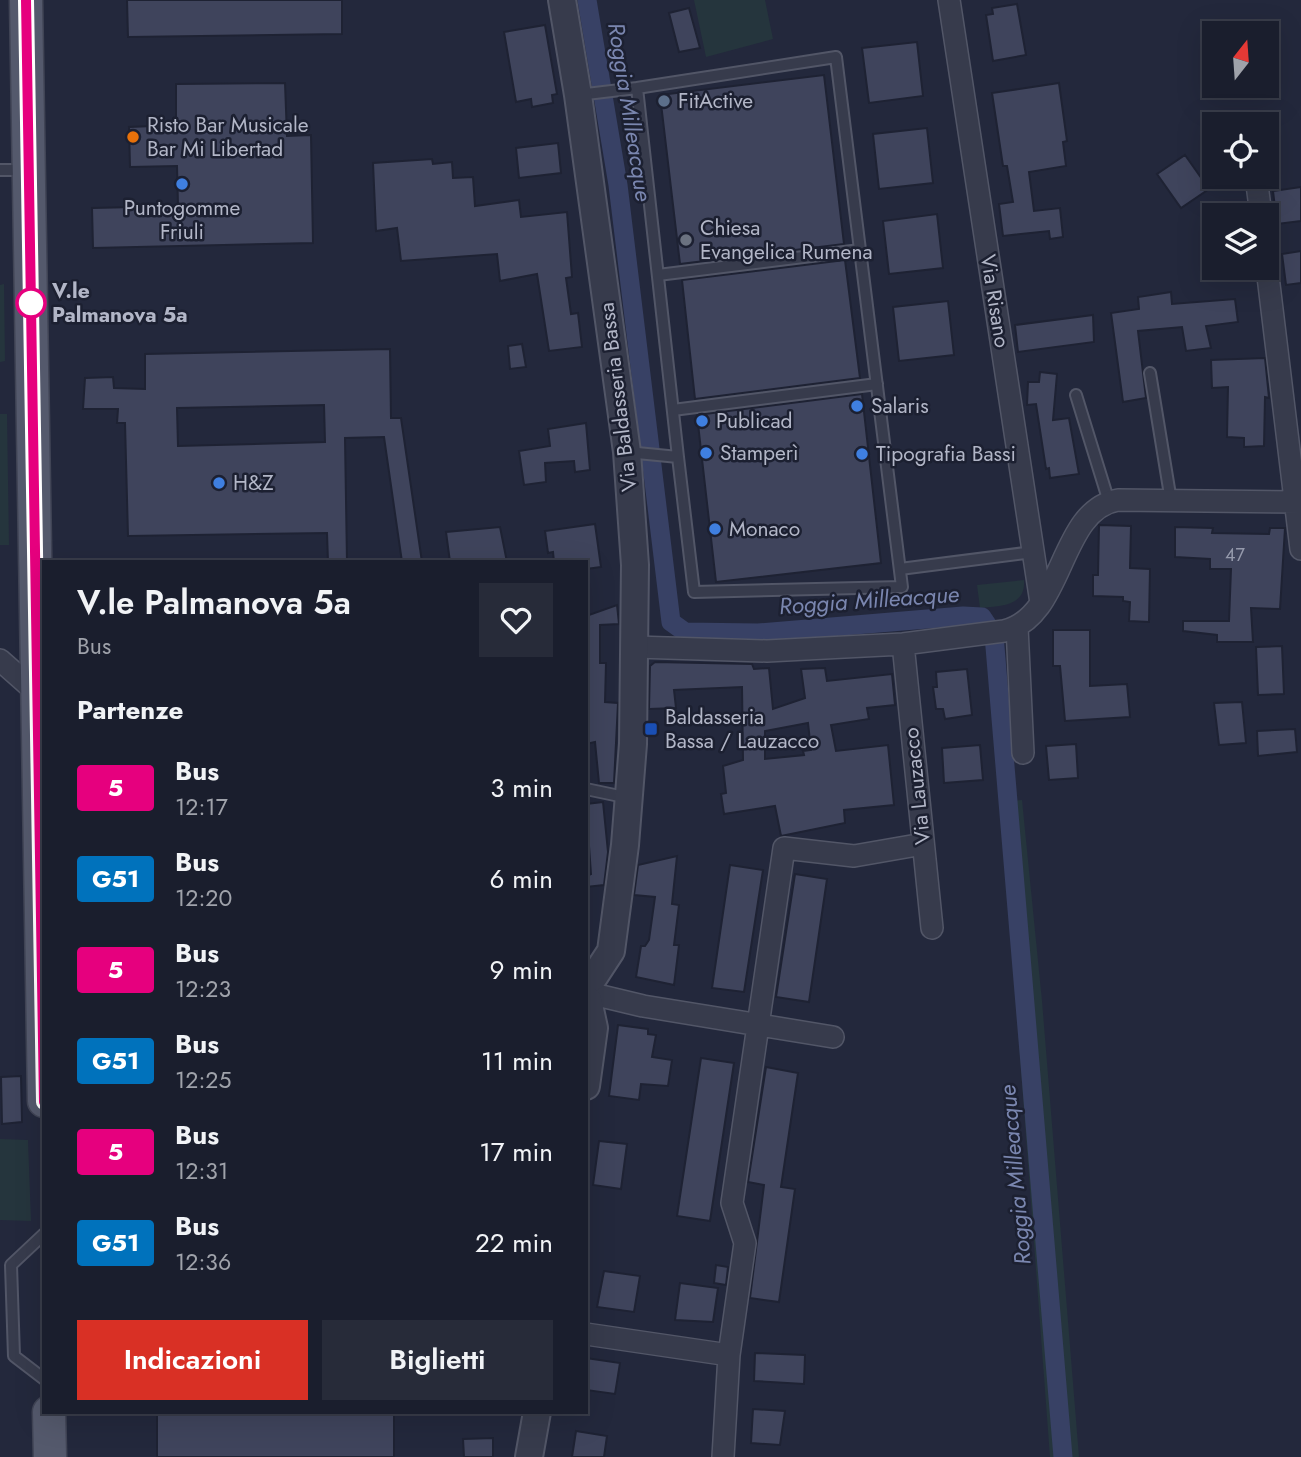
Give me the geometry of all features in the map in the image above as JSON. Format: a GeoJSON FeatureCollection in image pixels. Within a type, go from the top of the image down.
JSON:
{"type":"FeatureCollection","features":[{"type":"Feature","properties":{"kind":"main road"},"geometry":{"type":"LineString","coordinates":[[26,0],[14,170],[40,696],[42,898]]}},
{"type":"Feature","properties":{"kind":"main road"},"geometry":{"type":"LineString","coordinates":[[49,1414],[50,1457]]}},
{"type":"Feature","properties":{"kind":"street","name":"Via Baldasseria Bassa"},"geometry":{"type":"LineString","coordinates":[[562,0],[585,94],[631,452],[635,565],[635,647],[629,798],[618,916],[611,951],[590,990]]}},
{"type":"Feature","properties":{"kind":"street","name":"Via Risano"},"geometry":{"type":"LineString","coordinates":[[949,0],[1041,603]]}},
{"type":"Feature","properties":{"kind":"street"},"geometry":{"type":"LineString","coordinates":[[1269,280],[1298,502],[1301,549]]}},
{"type":"Feature","properties":{"kind":"street"},"geometry":{"type":"LineString","coordinates":[[635,647],[767,651],[903,644],[1011,629],[1041,603],[1088,516],[1109,502],[1298,502]]}},
{"type":"Feature","properties":{"kind":"street"},"geometry":{"type":"LineString","coordinates":[[1011,629],[1023,752]]}},
{"type":"Feature","properties":{"kind":"street","name":"Via Lauzacco"},"geometry":{"type":"LineString","coordinates":[[903,644],[932,928]]}},
{"type":"Feature","properties":{"kind":"street"},"geometry":{"type":"LineString","coordinates":[[0,660],[40,696]]}},
{"type":"Feature","properties":{"kind":"street"},"geometry":{"type":"LineString","coordinates":[[723,1457],[729,1355],[745,1242],[732,1203],[784,848],[854,856],[923,844]]}},
{"type":"Feature","properties":{"kind":"street"},"geometry":{"type":"LineString","coordinates":[[588,1072],[594,1028],[590,990],[624,1002],[833,1037]]}},
{"type":"Feature","properties":{"kind":"street"},"geometry":{"type":"LineString","coordinates":[[588,1334],[729,1355]]}},
{"type":"Feature","properties":{"kind":"street"},"geometry":{"type":"LineString","coordinates":[[530,1457],[537,1414]]}},
{"type":"Feature","properties":{"kind":"lane"},"geometry":{"type":"LineString","coordinates":[[585,94],[836,57],[902,587],[694,592],[637,88]]}},
{"type":"Feature","properties":{"kind":"lane"},"geometry":{"type":"LineString","coordinates":[[658,275],[860,250]]}},
{"type":"Feature","properties":{"kind":"lane"},"geometry":{"type":"LineString","coordinates":[[1150,373],[1171,501]]}},
{"type":"Feature","properties":{"kind":"lane"},"geometry":{"type":"LineString","coordinates":[[673,410],[877,384]]}},
{"type":"Feature","properties":{"kind":"lane"},"geometry":{"type":"LineString","coordinates":[[1076,395],[1109,502]]}},
{"type":"Feature","properties":{"kind":"lane"},"geometry":{"type":"LineString","coordinates":[[631,452],[678,457]]}},
{"type":"Feature","properties":{"kind":"lane"},"geometry":{"type":"LineString","coordinates":[[900,569],[1033,552]]}},
{"type":"Feature","properties":{"kind":"lane"},"geometry":{"type":"LineString","coordinates":[[588,789],[629,798]]}},
{"type":"Feature","properties":{"kind":"lane"},"geometry":{"type":"LineString","coordinates":[[42,1236],[12,1265],[14,1356],[42,1377]]}},
{"type":"Feature","properties":{"kind":"shaded area"},"geometry":{"type":"Polygon","coordinates":[[[694,0],[765,0],[773,39],[706,57],[694,0]]]}},
{"type":"Feature","properties":{"kind":"shaded area"},"geometry":{"type":"Polygon","coordinates":[[[4,284],[5,361],[0,362],[0,285],[4,284]]]}},
{"type":"Feature","properties":{"kind":"shaded area"},"geometry":{"type":"Polygon","coordinates":[[[0,414],[7,414],[9,545],[0,545],[0,414]]]}},
{"type":"Feature","properties":{"kind":"shaded area"},"geometry":{"type":"Polygon","coordinates":[[[1024,580],[1024,589],[1016,600],[980,608],[977,585],[1024,580]]]}},
{"type":"Feature","properties":{"kind":"shaded area"},"geometry":{"type":"Polygon","coordinates":[[[1022,800],[1042,1001],[1079,1457],[1050,1457],[1001,802],[1022,800]]]}},
{"type":"Feature","properties":{"kind":"shaded area"},"geometry":{"type":"Polygon","coordinates":[[[0,1139],[28,1140],[31,1221],[0,1220],[0,1139]]]}},
{"type":"Feature","properties":{"kind":"building"},"geometry":{"type":"Polygon","coordinates":[[[127,0],[342,0],[342,34],[128,37],[127,0]]]}},
{"type":"Feature","properties":{"kind":"building"},"geometry":{"type":"Polygon","coordinates":[[[1017,4],[1026,55],[993,61],[986,15],[993,14],[992,8],[1017,4]]]}},
{"type":"Feature","properties":{"kind":"building"},"geometry":{"type":"Polygon","coordinates":[[[689,8],[700,48],[679,52],[669,13],[689,8]]]}},
{"type":"Feature","properties":{"kind":"building"},"geometry":{"type":"Polygon","coordinates":[[[545,25],[557,94],[552,95],[553,103],[532,107],[531,99],[516,102],[504,32],[545,25]]]}},
{"type":"Feature","properties":{"kind":"building"},"geometry":{"type":"Polygon","coordinates":[[[917,42],[923,96],[869,103],[862,48],[917,42]]]}},
{"type":"Feature","properties":{"kind":"building"},"geometry":{"type":"Polygon","coordinates":[[[824,75],[844,244],[680,264],[660,95],[824,75]]]}},
{"type":"Feature","properties":{"kind":"building"},"geometry":{"type":"Polygon","coordinates":[[[285,83],[287,136],[311,135],[313,243],[93,248],[92,208],[178,206],[177,166],[130,167],[129,127],[176,125],[176,84],[285,83]]]}},
{"type":"Feature","properties":{"kind":"building"},"geometry":{"type":"Polygon","coordinates":[[[1059,83],[1067,141],[1063,142],[1066,166],[1029,172],[1034,211],[1060,208],[1063,237],[1050,239],[1049,231],[1003,236],[999,204],[1013,202],[1007,166],[1003,166],[992,93],[1059,83]]]}},
{"type":"Feature","properties":{"kind":"building"},"geometry":{"type":"Polygon","coordinates":[[[927,128],[933,183],[879,189],[873,134],[927,128]]]}},
{"type":"Feature","properties":{"kind":"building"},"geometry":{"type":"Polygon","coordinates":[[[558,143],[561,173],[519,178],[516,148],[558,143]]]}},
{"type":"Feature","properties":{"kind":"building"},"geometry":{"type":"Polygon","coordinates":[[[1185,155],[1202,179],[1202,189],[1209,189],[1181,208],[1157,174],[1185,155]]]}},
{"type":"Feature","properties":{"kind":"building"},"geometry":{"type":"Polygon","coordinates":[[[432,159],[433,164],[452,162],[453,178],[473,177],[475,206],[519,200],[521,217],[567,212],[572,277],[566,278],[571,314],[578,313],[582,347],[549,351],[537,274],[500,281],[497,254],[401,261],[397,228],[376,231],[373,163],[432,159]]]}},
{"type":"Feature","properties":{"kind":"building"},"geometry":{"type":"Polygon","coordinates":[[[1301,187],[1301,221],[1279,224],[1279,203],[1274,203],[1273,191],[1301,187]]]}},
{"type":"Feature","properties":{"kind":"building"},"geometry":{"type":"Polygon","coordinates":[[[937,214],[943,268],[889,274],[883,221],[937,214]]]}},
{"type":"Feature","properties":{"kind":"building"},"geometry":{"type":"Polygon","coordinates":[[[1301,251],[1301,283],[1286,285],[1282,254],[1301,251]]]}},
{"type":"Feature","properties":{"kind":"building"},"geometry":{"type":"Polygon","coordinates":[[[845,260],[860,378],[695,399],[682,280],[845,260]]]}},
{"type":"Feature","properties":{"kind":"building"},"geometry":{"type":"Polygon","coordinates":[[[1171,292],[1172,304],[1235,299],[1238,322],[1206,326],[1211,348],[1186,351],[1182,327],[1138,331],[1146,398],[1123,402],[1111,313],[1139,309],[1138,297],[1171,292]]]}},
{"type":"Feature","properties":{"kind":"building"},"geometry":{"type":"Polygon","coordinates":[[[948,301],[954,355],[899,361],[893,307],[948,301]]]}},
{"type":"Feature","properties":{"kind":"building"},"geometry":{"type":"Polygon","coordinates":[[[1093,315],[1094,342],[1018,352],[1015,325],[1093,315]]]}},
{"type":"Feature","properties":{"kind":"building"},"geometry":{"type":"Polygon","coordinates":[[[522,344],[526,367],[510,369],[508,346],[522,344]]]}},
{"type":"Feature","properties":{"kind":"building"},"geometry":{"type":"Polygon","coordinates":[[[390,349],[391,418],[401,418],[422,560],[402,560],[384,437],[345,438],[347,560],[328,560],[327,533],[128,536],[125,423],[117,423],[118,409],[83,409],[85,378],[113,377],[114,388],[145,389],[145,354],[390,349]],[[324,405],[177,408],[178,446],[325,442],[324,405]]]}},
{"type":"Feature","properties":{"kind":"building"},"geometry":{"type":"Polygon","coordinates":[[[1265,358],[1269,398],[1265,397],[1264,446],[1244,447],[1244,438],[1227,437],[1228,387],[1212,388],[1211,360],[1265,358]]]}},
{"type":"Feature","properties":{"kind":"building"},"geometry":{"type":"Polygon","coordinates":[[[1040,372],[1057,374],[1053,420],[1069,418],[1079,474],[1050,478],[1049,468],[1046,469],[1036,404],[1027,405],[1028,382],[1039,382],[1040,372]]]}},
{"type":"Feature","properties":{"kind":"building"},"geometry":{"type":"Polygon","coordinates":[[[862,394],[881,563],[716,582],[697,415],[862,394]]]}},
{"type":"Feature","properties":{"kind":"building"},"geometry":{"type":"Polygon","coordinates":[[[586,423],[590,470],[575,472],[574,461],[545,463],[546,482],[524,485],[519,451],[550,446],[548,429],[586,423]]]}},
{"type":"Feature","properties":{"kind":"building"},"geometry":{"type":"Polygon","coordinates":[[[595,524],[601,567],[588,569],[588,560],[554,560],[553,552],[548,553],[545,531],[595,524]]]}},
{"type":"Feature","properties":{"kind":"building"},"geometry":{"type":"Polygon","coordinates":[[[1099,525],[1131,526],[1130,568],[1150,569],[1149,622],[1129,621],[1130,602],[1123,601],[1123,597],[1093,596],[1093,575],[1098,575],[1099,525]]]}},
{"type":"Feature","properties":{"kind":"building"},"geometry":{"type":"Polygon","coordinates":[[[500,527],[507,560],[450,560],[446,532],[500,527]]]}},
{"type":"Feature","properties":{"kind":"building"},"geometry":{"type":"Polygon","coordinates":[[[1175,527],[1213,528],[1212,533],[1269,534],[1270,528],[1285,528],[1280,609],[1251,608],[1253,642],[1217,642],[1217,635],[1183,631],[1183,621],[1229,621],[1231,569],[1210,569],[1210,559],[1175,557],[1175,527]]]}},
{"type":"Feature","properties":{"kind":"building"},"geometry":{"type":"Polygon","coordinates":[[[617,605],[619,624],[600,625],[600,663],[606,663],[605,702],[618,703],[614,783],[599,783],[595,742],[588,744],[588,615],[617,605]]]}},
{"type":"Feature","properties":{"kind":"building"},"geometry":{"type":"Polygon","coordinates":[[[1053,630],[1090,630],[1090,686],[1127,684],[1130,717],[1065,721],[1060,666],[1053,666],[1053,630]]]}},
{"type":"Feature","properties":{"kind":"building"},"geometry":{"type":"Polygon","coordinates":[[[1282,646],[1284,694],[1258,695],[1256,647],[1282,646]]]}},
{"type":"Feature","properties":{"kind":"building"},"geometry":{"type":"Polygon","coordinates":[[[655,662],[752,664],[754,669],[769,668],[773,709],[805,698],[801,669],[825,668],[827,681],[892,674],[895,705],[867,708],[869,719],[831,725],[836,751],[888,745],[894,805],[844,810],[845,823],[781,836],[775,806],[724,814],[721,794],[726,793],[723,766],[743,760],[742,687],[674,690],[676,708],[649,709],[650,666],[655,662]],[[808,723],[765,731],[765,759],[804,755],[803,751],[811,750],[808,723]]]}},
{"type":"Feature","properties":{"kind":"building"},"geometry":{"type":"Polygon","coordinates":[[[967,669],[972,715],[945,719],[943,709],[936,709],[933,687],[937,687],[936,672],[967,669]]]}},
{"type":"Feature","properties":{"kind":"building"},"geometry":{"type":"Polygon","coordinates":[[[1242,702],[1246,743],[1219,745],[1214,703],[1242,702]]]}},
{"type":"Feature","properties":{"kind":"building"},"geometry":{"type":"Polygon","coordinates":[[[1295,729],[1297,752],[1258,756],[1257,731],[1295,729]]]}},
{"type":"Feature","properties":{"kind":"building"},"geometry":{"type":"Polygon","coordinates":[[[1076,744],[1078,778],[1049,780],[1046,746],[1076,744]]]}},
{"type":"Feature","properties":{"kind":"building"},"geometry":{"type":"Polygon","coordinates":[[[980,745],[983,780],[944,783],[942,748],[980,745]]]}},
{"type":"Feature","properties":{"kind":"building"},"geometry":{"type":"Polygon","coordinates":[[[603,802],[608,852],[604,885],[588,887],[588,875],[591,874],[588,804],[603,802]]]}},
{"type":"Feature","properties":{"kind":"building"},"geometry":{"type":"Polygon","coordinates":[[[677,856],[672,904],[679,905],[674,945],[679,945],[674,985],[636,977],[641,946],[645,946],[649,940],[655,897],[634,895],[638,865],[677,856]]]}},
{"type":"Feature","properties":{"kind":"building"},"geometry":{"type":"Polygon","coordinates":[[[730,865],[763,870],[744,992],[712,988],[730,865]]]}},
{"type":"Feature","properties":{"kind":"building"},"geometry":{"type":"Polygon","coordinates":[[[795,874],[827,879],[809,1002],[776,997],[795,874]]]}},
{"type":"Feature","properties":{"kind":"building"},"geometry":{"type":"Polygon","coordinates":[[[618,1025],[648,1029],[648,1034],[656,1035],[652,1057],[672,1060],[668,1086],[641,1084],[639,1100],[609,1096],[618,1025]]]}},
{"type":"Feature","properties":{"kind":"building"},"geometry":{"type":"Polygon","coordinates":[[[701,1058],[734,1063],[710,1221],[677,1216],[701,1058]]]}},
{"type":"Feature","properties":{"kind":"building"},"geometry":{"type":"Polygon","coordinates":[[[766,1067],[798,1073],[781,1187],[795,1189],[779,1302],[750,1298],[764,1185],[748,1182],[766,1067]]]}},
{"type":"Feature","properties":{"kind":"building"},"geometry":{"type":"Polygon","coordinates":[[[21,1076],[22,1122],[2,1124],[1,1077],[21,1076]]]}},
{"type":"Feature","properties":{"kind":"building"},"geometry":{"type":"Polygon","coordinates":[[[599,1141],[627,1144],[621,1189],[593,1185],[599,1141]]]}},
{"type":"Feature","properties":{"kind":"building"},"geometry":{"type":"Polygon","coordinates":[[[716,1265],[728,1267],[726,1285],[714,1283],[716,1265]]]}},
{"type":"Feature","properties":{"kind":"building"},"geometry":{"type":"Polygon","coordinates":[[[604,1271],[640,1276],[634,1312],[597,1307],[604,1271]]]}},
{"type":"Feature","properties":{"kind":"building"},"geometry":{"type":"Polygon","coordinates":[[[680,1283],[718,1288],[713,1322],[675,1320],[680,1283]]]}},
{"type":"Feature","properties":{"kind":"building"},"geometry":{"type":"Polygon","coordinates":[[[755,1353],[805,1355],[804,1384],[754,1381],[755,1353]]]}},
{"type":"Feature","properties":{"kind":"building"},"geometry":{"type":"Polygon","coordinates":[[[588,1358],[620,1363],[615,1394],[588,1390],[588,1358]]]}},
{"type":"Feature","properties":{"kind":"building"},"geometry":{"type":"Polygon","coordinates":[[[753,1409],[785,1411],[780,1445],[751,1443],[753,1409]]]}},
{"type":"Feature","properties":{"kind":"building"},"geometry":{"type":"Polygon","coordinates":[[[157,1414],[394,1414],[394,1457],[157,1457],[157,1414]]]}},
{"type":"Feature","properties":{"kind":"building"},"geometry":{"type":"Polygon","coordinates":[[[576,1431],[607,1436],[604,1457],[572,1457],[576,1431]]]}},
{"type":"Feature","properties":{"kind":"building"},"geometry":{"type":"Polygon","coordinates":[[[493,1438],[493,1457],[464,1457],[463,1439],[493,1438]]]}},
{"type":"Feature","properties":{"kind":"waterway","name":"Roggia Milleacque"},"geometry":{"type":"LineString","coordinates":[[587,0],[618,185],[671,622],[685,632],[758,633],[963,616],[982,617],[994,635],[1063,1457]]}},
{"type":"Feature","properties":{"kind":"bus line","name":"5"},"geometry":{"type":"LineString","coordinates":[[26,0],[42,980]]}},
{"type":"Feature","properties":{"kind":"place","name":"FitActive"},"geometry":{"type":"Point","coordinates":[664,101]}},
{"type":"Feature","properties":{"kind":"place","name":"Risto Bar Musicale Bar Mi Libertad"},"geometry":{"type":"Point","coordinates":[133,137]}},
{"type":"Feature","properties":{"kind":"place","name":"Puntogomme Friuli"},"geometry":{"type":"Point","coordinates":[182,184]}},
{"type":"Feature","properties":{"kind":"place","name":"Chiesa Evangelica Rumena"},"geometry":{"type":"Point","coordinates":[686,240]}},
{"type":"Feature","properties":{"kind":"place","name":"V.le Palmanova 5a"},"geometry":{"type":"Point","coordinates":[31,303]}},
{"type":"Feature","properties":{"kind":"place","name":"Salaris"},"geometry":{"type":"Point","coordinates":[857,406]}},
{"type":"Feature","properties":{"kind":"place","name":"Publicad"},"geometry":{"type":"Point","coordinates":[702,421]}},
{"type":"Feature","properties":{"kind":"place","name":"Stamperì"},"geometry":{"type":"Point","coordinates":[706,453]}},
{"type":"Feature","properties":{"kind":"place","name":"Tipografia Bassi"},"geometry":{"type":"Point","coordinates":[862,454]}},
{"type":"Feature","properties":{"kind":"place","name":"H&Z"},"geometry":{"type":"Point","coordinates":[219,483]}},
{"type":"Feature","properties":{"kind":"place","name":"Monaco"},"geometry":{"type":"Point","coordinates":[715,529]}},
{"type":"Feature","properties":{"kind":"place","name":"Baldasseria Bassa / Lauzacco"},"geometry":{"type":"Point","coordinates":[651,729]}}]}
